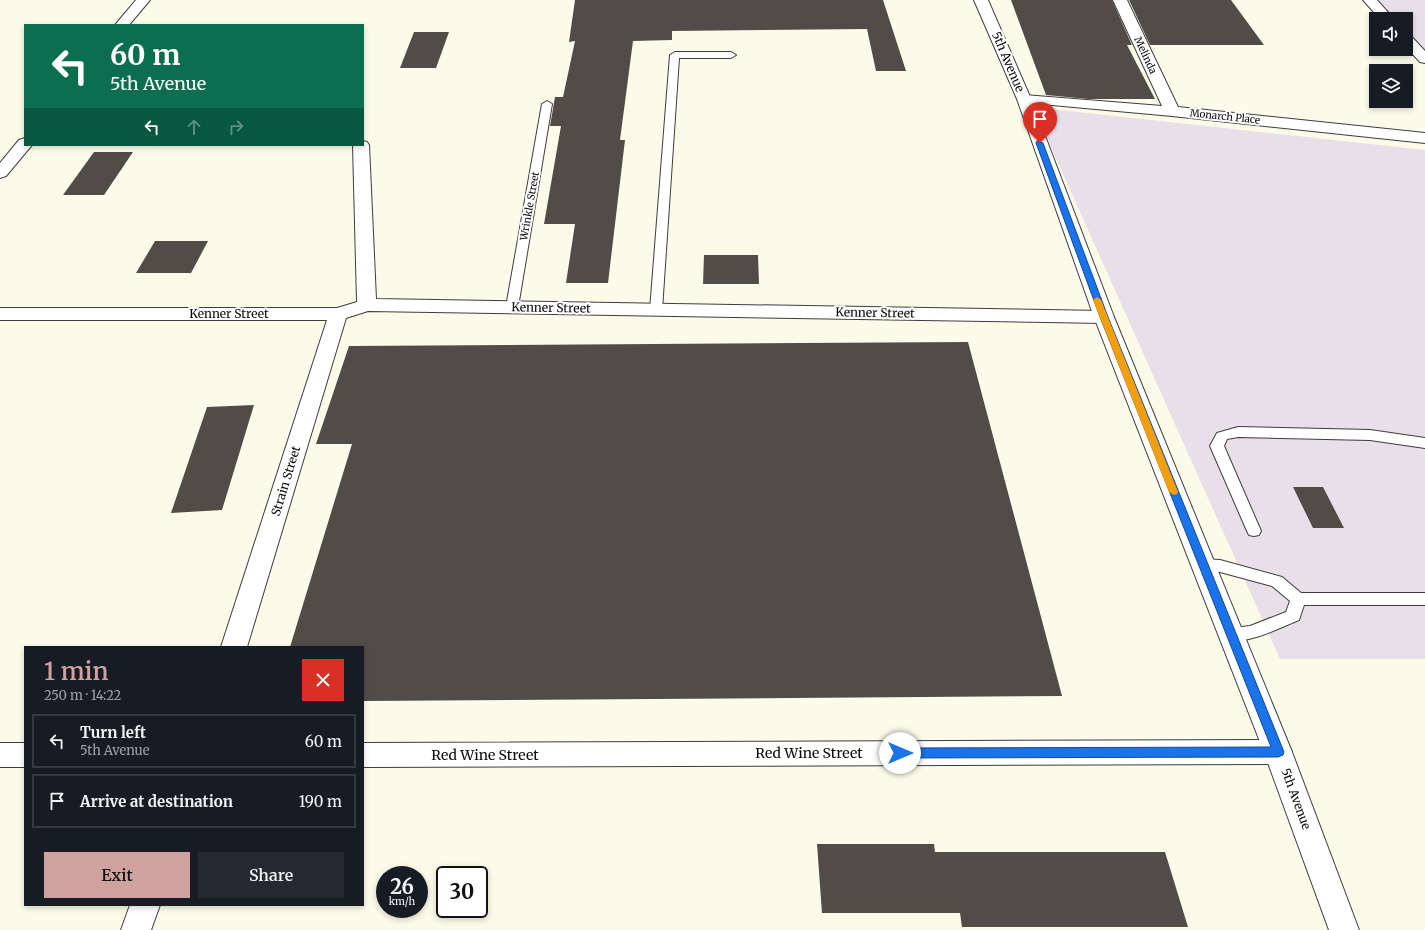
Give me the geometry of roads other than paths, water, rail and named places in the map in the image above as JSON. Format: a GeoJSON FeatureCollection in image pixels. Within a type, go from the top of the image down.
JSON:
{"type":"FeatureCollection","features":[{"type":"Feature","properties":{"kind":"street"},"geometry":{"type":"LineString","coordinates":[[123,24],[143,0]]}},
{"type":"Feature","properties":{"kind":"street","name":"5th Avenue"},"geometry":{"type":"LineString","coordinates":[[981,0],[1024,99],[1104,317],[1278,752],[1344,930]]}},
{"type":"Feature","properties":{"kind":"street","name":"Melinda"},"geometry":{"type":"LineString","coordinates":[[1120,0],[1172,111]]}},
{"type":"Feature","properties":{"kind":"street"},"geometry":{"type":"LineString","coordinates":[[1370,0],[1381,12]]}},
{"type":"Feature","properties":{"kind":"street"},"geometry":{"type":"LineString","coordinates":[[1413,46],[1425,59]]}},
{"type":"Feature","properties":{"kind":"street","name":"Monarch Place"},"geometry":{"type":"LineString","coordinates":[[1024,99],[1172,111],[1425,138]]}},
{"type":"Feature","properties":{"kind":"street"},"geometry":{"type":"LineString","coordinates":[[0,173],[24,144]]}},
{"type":"Feature","properties":{"kind":"street"},"geometry":{"type":"LineString","coordinates":[[361,146],[367,305]]}},
{"type":"Feature","properties":{"kind":"street","name":"Kenner Street"},"geometry":{"type":"LineString","coordinates":[[0,314],[338,314],[367,305],[1104,317]]}},
{"type":"Feature","properties":{"kind":"street","name":"Strain Street"},"geometry":{"type":"LineString","coordinates":[[234,646],[338,314]]}},
{"type":"Feature","properties":{"kind":"street","name":"Red Wine Street"},"geometry":{"type":"LineString","coordinates":[[364,755],[1278,752]]}},
{"type":"Feature","properties":{"kind":"street"},"geometry":{"type":"LineString","coordinates":[[0,755],[24,755]]}},
{"type":"Feature","properties":{"kind":"street"},"geometry":{"type":"LineString","coordinates":[[136,930],[145,906]]}},
{"type":"Feature","properties":{"kind":"lane"},"geometry":{"type":"LineString","coordinates":[[656,310],[675,55],[732,55]]}},
{"type":"Feature","properties":{"kind":"lane","name":"Wrinkle Street"},"geometry":{"type":"LineString","coordinates":[[512,307],[547,104]]}},
{"type":"Feature","properties":{"kind":"lane"},"geometry":{"type":"LineString","coordinates":[[1254,531],[1217,446],[1222,436],[1238,432],[1370,435],[1425,443]]}},
{"type":"Feature","properties":{"kind":"lane"},"geometry":{"type":"LineString","coordinates":[[1203,565],[1220,566],[1277,582],[1298,599],[1425,599]]}},
{"type":"Feature","properties":{"kind":"lane"},"geometry":{"type":"LineString","coordinates":[[1231,634],[1251,632],[1293,616],[1298,599]]}}]}
